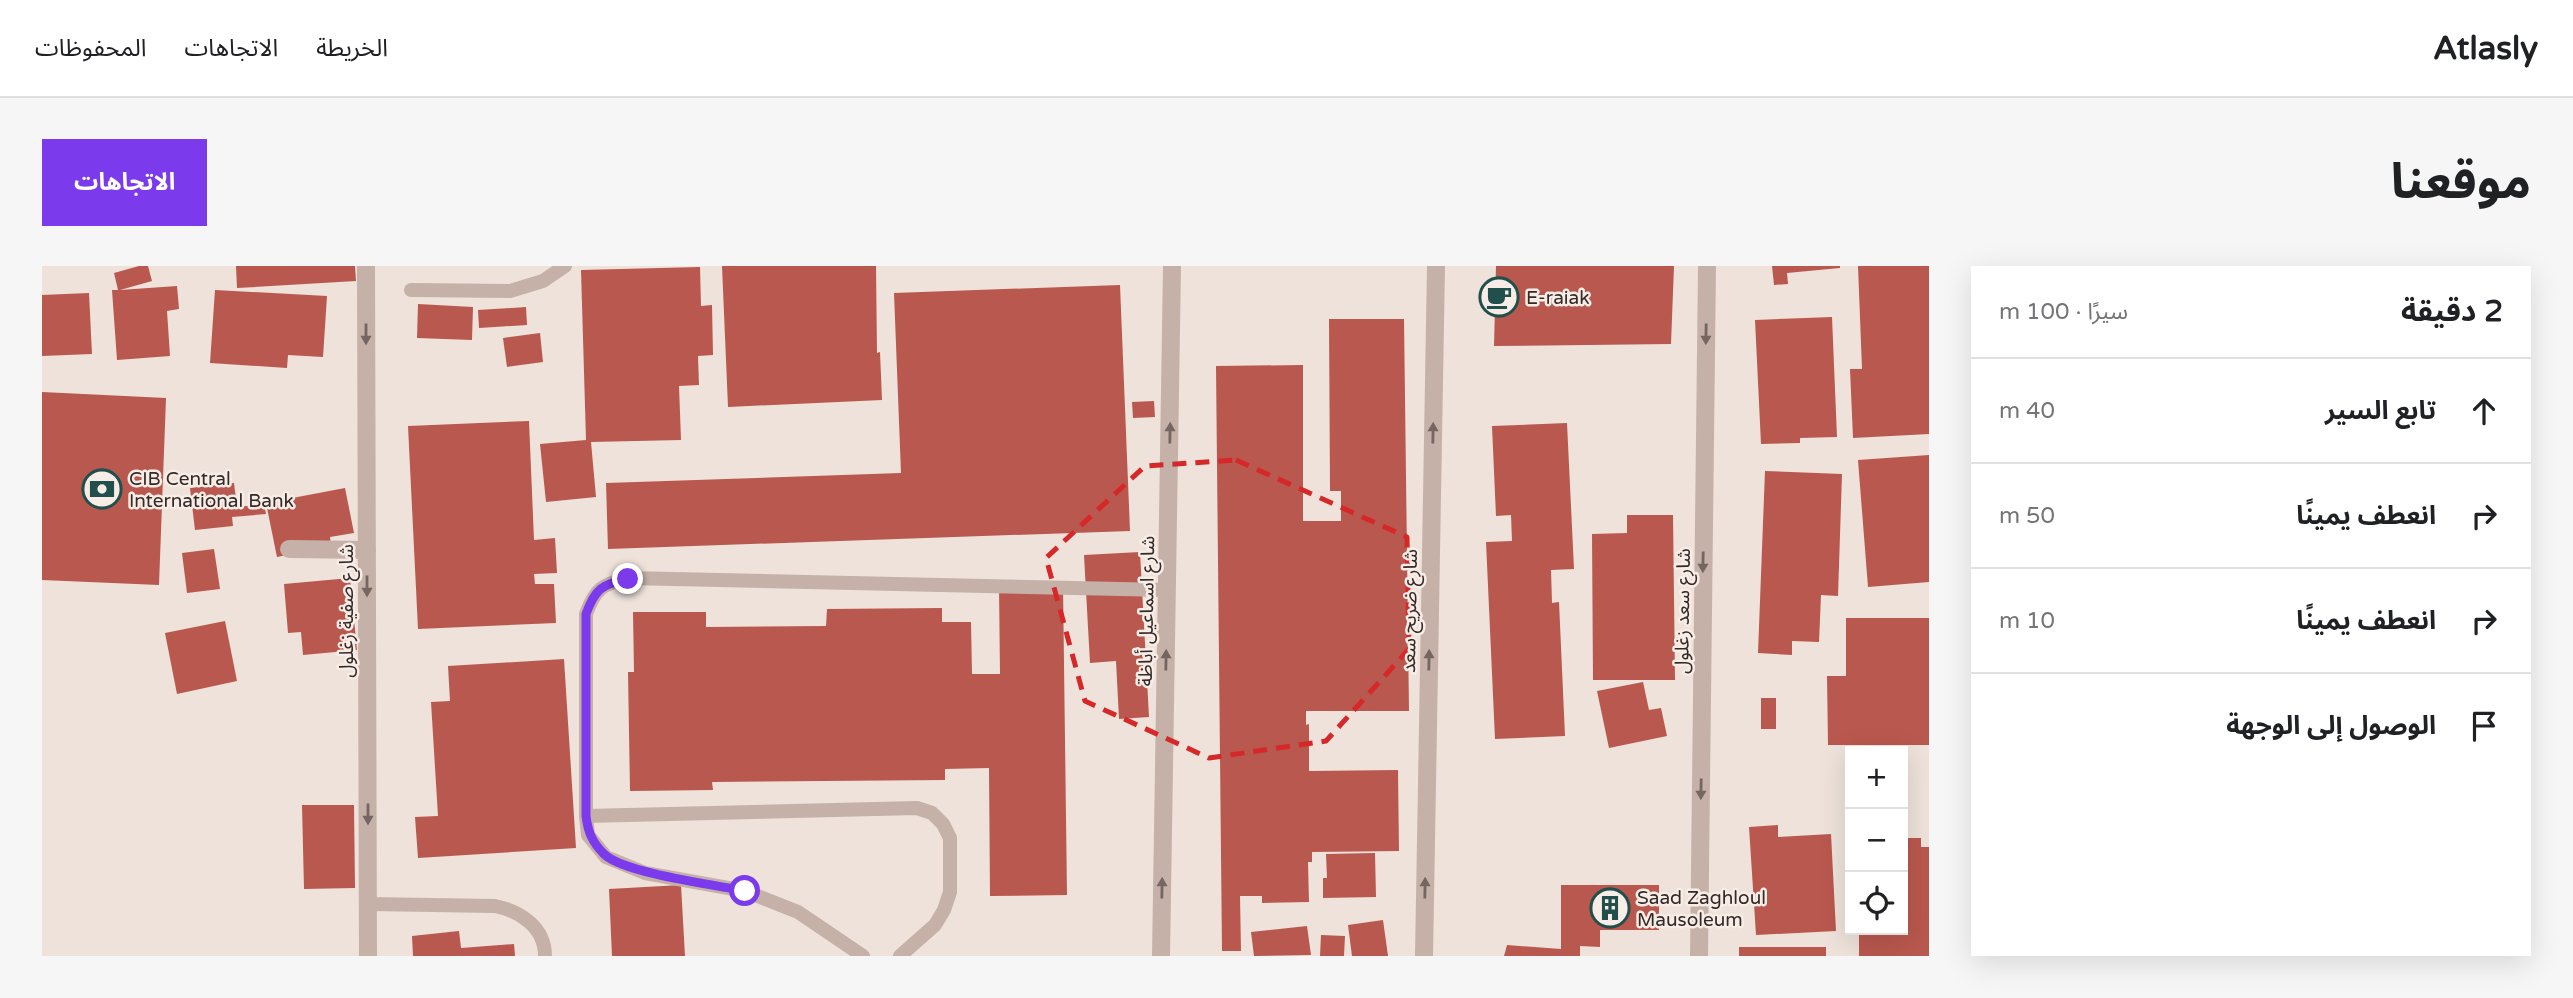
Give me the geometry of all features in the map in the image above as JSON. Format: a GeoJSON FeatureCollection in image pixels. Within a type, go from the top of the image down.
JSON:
{"type":"FeatureCollection","features":[{"type":"Feature","properties":{"kind":"street","name":"شارع صفية زغلول"},"geometry":{"type":"LineString","coordinates":[[366,266],[368,956]]}},
{"type":"Feature","properties":{"kind":"street","name":"شارع اسماعيل أباظة"},"geometry":{"type":"LineString","coordinates":[[1161,956],[1172,266]]}},
{"type":"Feature","properties":{"kind":"street","name":"شارع ضريح سعد"},"geometry":{"type":"LineString","coordinates":[[1424,956],[1436,266]]}},
{"type":"Feature","properties":{"kind":"street","name":"شارع سعد زغلول"},"geometry":{"type":"LineString","coordinates":[[1699,956],[1707,266]]}},
{"type":"Feature","properties":{"kind":"street"},"geometry":{"type":"LineString","coordinates":[[289,548],[367,550]]}},
{"type":"Feature","properties":{"kind":"lane"},"geometry":{"type":"LineString","coordinates":[[411,290],[510,291],[542,281],[565,266]]}},
{"type":"Feature","properties":{"kind":"lane"},"geometry":{"type":"LineString","coordinates":[[863,956],[798,912],[745,891],[645,873],[606,857],[588,835],[586,614],[593,595],[608,582],[641,579],[1167,590]]}},
{"type":"Feature","properties":{"kind":"lane"},"geometry":{"type":"LineString","coordinates":[[586,816],[917,808],[932,813],[943,824],[950,838],[950,892],[944,910],[934,925],[900,956]]}},
{"type":"Feature","properties":{"kind":"lane"},"geometry":{"type":"LineString","coordinates":[[368,904],[495,906],[512,910],[528,919],[539,933],[545,956]]}},
{"type":"Feature","properties":{"kind":"highlighted area"},"geometry":{"type":"Polygon","coordinates":[[[1236,460],[1407,537],[1409,649],[1326,741],[1209,758],[1085,701],[1046,558],[1145,466],[1236,460]]]}},
{"type":"Feature","properties":{"kind":"building"},"geometry":{"type":"Polygon","coordinates":[[[148,266],[152,281],[120,290],[177,286],[179,309],[167,311],[170,356],[117,360],[112,290],[118,290],[114,273],[148,266]]]}},
{"type":"Feature","properties":{"kind":"building"},"geometry":{"type":"Polygon","coordinates":[[[236,266],[355,266],[356,281],[237,288],[236,266]]]}},
{"type":"Feature","properties":{"kind":"building"},"geometry":{"type":"Polygon","coordinates":[[[722,266],[876,266],[877,353],[880,352],[882,400],[728,407],[722,266]]]}},
{"type":"Feature","properties":{"kind":"building"},"geometry":{"type":"Polygon","coordinates":[[[1496,266],[1674,266],[1671,344],[1494,346],[1496,266]]]}},
{"type":"Feature","properties":{"kind":"building"},"geometry":{"type":"Polygon","coordinates":[[[1772,266],[1840,268],[1787,273],[1788,284],[1774,285],[1772,266]]]}},
{"type":"Feature","properties":{"kind":"building"},"geometry":{"type":"Polygon","coordinates":[[[1858,266],[1929,266],[1929,434],[1853,438],[1850,369],[1862,369],[1858,266]]]}},
{"type":"Feature","properties":{"kind":"building"},"geometry":{"type":"Polygon","coordinates":[[[700,267],[701,306],[712,305],[713,355],[698,356],[699,385],[679,386],[681,440],[591,442],[596,497],[546,502],[540,444],[586,440],[581,270],[700,267]]]}},
{"type":"Feature","properties":{"kind":"building"},"geometry":{"type":"Polygon","coordinates":[[[1120,285],[1130,531],[608,549],[606,483],[901,473],[894,293],[1120,285]]]}},
{"type":"Feature","properties":{"kind":"building"},"geometry":{"type":"Polygon","coordinates":[[[215,290],[327,296],[323,357],[288,355],[287,368],[210,363],[215,290]]]}},
{"type":"Feature","properties":{"kind":"building"},"geometry":{"type":"Polygon","coordinates":[[[89,293],[92,354],[42,356],[42,295],[89,293]]]}},
{"type":"Feature","properties":{"kind":"building"},"geometry":{"type":"Polygon","coordinates":[[[418,304],[473,307],[472,340],[417,338],[418,304]]]}},
{"type":"Feature","properties":{"kind":"building"},"geometry":{"type":"Polygon","coordinates":[[[526,307],[527,325],[479,328],[478,310],[526,307]]]}},
{"type":"Feature","properties":{"kind":"building"},"geometry":{"type":"Polygon","coordinates":[[[1832,317],[1837,437],[1800,438],[1800,443],[1761,444],[1755,320],[1832,317]]]}},
{"type":"Feature","properties":{"kind":"building"},"geometry":{"type":"Polygon","coordinates":[[[1329,319],[1404,319],[1409,711],[1306,711],[1306,725],[1309,724],[1309,771],[1398,770],[1399,851],[1312,852],[1312,862],[1308,862],[1309,902],[1262,903],[1262,896],[1240,896],[1241,951],[1222,951],[1216,366],[1303,365],[1303,521],[1341,521],[1341,491],[1330,491],[1329,319]]]}},
{"type":"Feature","properties":{"kind":"building"},"geometry":{"type":"Polygon","coordinates":[[[540,333],[543,362],[507,367],[503,338],[540,333]]]}},
{"type":"Feature","properties":{"kind":"building","name":"CIB Central International Bank"},"geometry":{"type":"Polygon","coordinates":[[[42,392],[166,398],[159,585],[42,580],[42,392]]]}},
{"type":"Feature","properties":{"kind":"building"},"geometry":{"type":"Polygon","coordinates":[[[1154,401],[1155,417],[1133,418],[1132,402],[1154,401]]]}},
{"type":"Feature","properties":{"kind":"building"},"geometry":{"type":"Polygon","coordinates":[[[529,421],[534,540],[555,538],[557,573],[534,574],[535,584],[554,584],[556,623],[418,629],[408,426],[529,421]]]}},
{"type":"Feature","properties":{"kind":"building"},"geometry":{"type":"Polygon","coordinates":[[[1567,423],[1574,569],[1551,570],[1552,603],[1559,602],[1565,736],[1495,739],[1486,542],[1512,541],[1511,515],[1496,516],[1492,426],[1567,423]]]}},
{"type":"Feature","properties":{"kind":"building"},"geometry":{"type":"Polygon","coordinates":[[[1929,455],[1929,582],[1868,587],[1858,460],[1929,455]]]}},
{"type":"Feature","properties":{"kind":"building"},"geometry":{"type":"Polygon","coordinates":[[[1765,471],[1842,474],[1838,596],[1821,595],[1819,642],[1792,641],[1792,655],[1758,653],[1765,471]]]}},
{"type":"Feature","properties":{"kind":"building"},"geometry":{"type":"Polygon","coordinates":[[[234,483],[237,507],[264,504],[266,514],[232,517],[233,526],[195,530],[190,488],[234,483]]]}},
{"type":"Feature","properties":{"kind":"building"},"geometry":{"type":"Polygon","coordinates":[[[345,488],[354,533],[330,537],[331,546],[277,557],[266,503],[345,488]]]}},
{"type":"Feature","properties":{"kind":"building"},"geometry":{"type":"Polygon","coordinates":[[[1627,515],[1673,515],[1675,680],[1593,680],[1592,534],[1627,533],[1627,515]]]}},
{"type":"Feature","properties":{"kind":"building"},"geometry":{"type":"Polygon","coordinates":[[[214,549],[220,589],[187,593],[182,553],[214,549]]]}},
{"type":"Feature","properties":{"kind":"building"},"geometry":{"type":"Polygon","coordinates":[[[1140,552],[1149,717],[1119,719],[1116,661],[1090,663],[1084,555],[1140,552]]]}},
{"type":"Feature","properties":{"kind":"building"},"geometry":{"type":"Polygon","coordinates":[[[350,578],[357,650],[303,655],[301,632],[288,633],[284,584],[350,578]]]}},
{"type":"Feature","properties":{"kind":"building"},"geometry":{"type":"Polygon","coordinates":[[[999,586],[1063,586],[1067,895],[990,896],[989,768],[945,769],[945,780],[712,782],[713,790],[630,791],[628,672],[634,672],[633,612],[706,612],[706,627],[826,626],[827,609],[942,608],[942,622],[971,622],[972,674],[1000,674],[999,586]]]}},
{"type":"Feature","properties":{"kind":"building"},"geometry":{"type":"Polygon","coordinates":[[[1846,618],[1929,618],[1929,745],[1828,745],[1827,676],[1846,676],[1846,618]]]}},
{"type":"Feature","properties":{"kind":"building"},"geometry":{"type":"Polygon","coordinates":[[[225,621],[237,681],[177,694],[165,633],[225,621]]]}},
{"type":"Feature","properties":{"kind":"building"},"geometry":{"type":"Polygon","coordinates":[[[564,659],[576,848],[418,858],[415,817],[438,816],[431,702],[450,701],[448,666],[564,659]]]}},
{"type":"Feature","properties":{"kind":"building"},"geometry":{"type":"Polygon","coordinates":[[[1643,682],[1649,710],[1661,708],[1667,736],[1609,748],[1597,691],[1643,682]]]}},
{"type":"Feature","properties":{"kind":"building"},"geometry":{"type":"Polygon","coordinates":[[[1761,698],[1776,698],[1776,729],[1761,729],[1761,698]]]}},
{"type":"Feature","properties":{"kind":"building"},"geometry":{"type":"Polygon","coordinates":[[[302,805],[354,805],[355,888],[304,889],[302,805]]]}},
{"type":"Feature","properties":{"kind":"building"},"geometry":{"type":"Polygon","coordinates":[[[1778,825],[1778,837],[1831,834],[1836,931],[1756,935],[1749,827],[1778,825]]]}},
{"type":"Feature","properties":{"kind":"building"},"geometry":{"type":"Polygon","coordinates":[[[1908,838],[1921,838],[1921,847],[1929,847],[1929,956],[1859,956],[1859,935],[1908,935],[1908,838]]]}},
{"type":"Feature","properties":{"kind":"building"},"geometry":{"type":"Polygon","coordinates":[[[1375,853],[1376,897],[1323,898],[1323,878],[1327,878],[1326,854],[1375,853]]]}},
{"type":"Feature","properties":{"kind":"building"},"geometry":{"type":"Polygon","coordinates":[[[681,885],[685,956],[612,956],[609,889],[681,885]]]}},
{"type":"Feature","properties":{"kind":"building","name":"Saad Zaghloul Mausoleum"},"geometry":{"type":"Polygon","coordinates":[[[1561,885],[1659,885],[1659,930],[1600,930],[1600,947],[1580,946],[1580,956],[1504,956],[1507,945],[1561,949],[1561,885]]]}},
{"type":"Feature","properties":{"kind":"building"},"geometry":{"type":"Polygon","coordinates":[[[1383,920],[1388,956],[1352,956],[1348,925],[1383,920]]]}},
{"type":"Feature","properties":{"kind":"building"},"geometry":{"type":"Polygon","coordinates":[[[1307,926],[1311,955],[1254,956],[1251,932],[1307,926]]]}},
{"type":"Feature","properties":{"kind":"building"},"geometry":{"type":"Polygon","coordinates":[[[459,931],[461,948],[514,944],[515,956],[413,956],[412,936],[459,931]]]}},
{"type":"Feature","properties":{"kind":"building"},"geometry":{"type":"Polygon","coordinates":[[[1321,935],[1345,936],[1344,956],[1320,956],[1321,935]]]}},
{"type":"Feature","properties":{"kind":"building"},"geometry":{"type":"Polygon","coordinates":[[[1739,947],[1826,947],[1826,956],[1739,956],[1739,947]]]}},
{"type":"Feature","properties":{"kind":"place","name":"E-raiak"},"geometry":{"type":"Point","coordinates":[1499,297]}},
{"type":"Feature","properties":{"kind":"place","name":"CIB Central International Bank"},"geometry":{"type":"Point","coordinates":[102,489]}},
{"type":"Feature","properties":{"kind":"place","name":"Saad Zaghloul Mausoleum"},"geometry":{"type":"Point","coordinates":[1610,908]}},
{"type":"Feature","properties":{"kind":"route"},"geometry":{"type":"LineString","coordinates":[[628,579],[608,582],[593,595],[586,614],[588,835],[606,857],[645,873],[745,891]]}}]}
